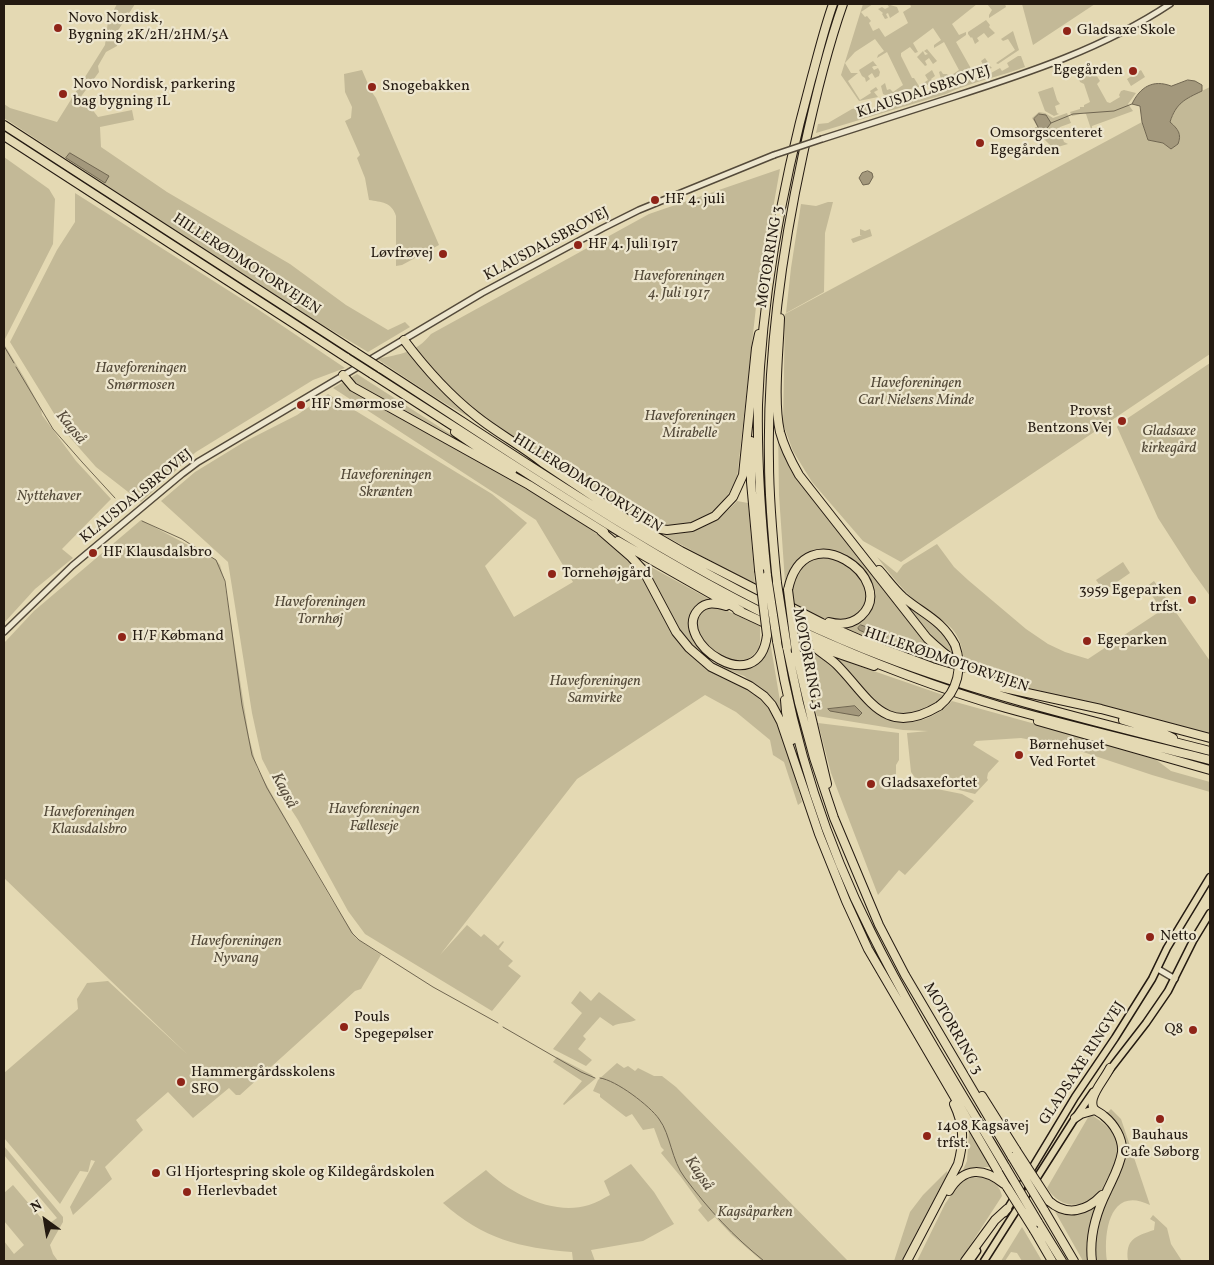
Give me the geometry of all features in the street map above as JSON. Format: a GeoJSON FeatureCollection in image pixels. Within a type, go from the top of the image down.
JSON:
{"type":"FeatureCollection","features":[{"type":"Feature","properties":{"kind":"highway","name":"MOTORRING 3"},"geometry":{"type":"LineString","coordinates":[[833,4],[802,113],[786,184],[766,308],[758,405],[761,521],[767,576],[783,678],[798,738],[821,812],[835,851],[877,944],[891,982],[1062,1261]]}},
{"type":"Feature","properties":{"kind":"highway","name":"MOTORRING 3"},"geometry":{"type":"LineString","coordinates":[[843,4],[812,113],[795,190],[782,265],[773,338],[769,461],[771,520],[788,647],[799,703],[814,758],[834,818],[886,939],[957,1064],[1014,1153],[1074,1261]]}},
{"type":"Feature","properties":{"kind":"highway","name":"HILLERØDMOTORVEJEN"},"geometry":{"type":"LineString","coordinates":[[4,125],[464,422],[682,560],[748,596],[831,634],[904,664],[965,686],[1012,700],[1210,750]]}},
{"type":"Feature","properties":{"kind":"highway","name":"HILLERØDMOTORVEJEN"},"geometry":{"type":"LineString","coordinates":[[4,136],[595,517],[710,586],[798,630],[908,675],[1006,708],[1210,760]]}},
{"type":"Feature","properties":{"kind":"highway"},"geometry":{"type":"LineString","coordinates":[[782,265],[777,402],[780,430],[787,452],[799,474],[908,615],[940,650],[967,670],[1014,689]]}},
{"type":"Feature","properties":{"kind":"highway"},"geometry":{"type":"LineString","coordinates":[[623,515],[655,528],[667,530],[692,527],[715,516],[732,497],[743,474],[756,348],[766,308]]}},
{"type":"Feature","properties":{"kind":"highway"},"geometry":{"type":"LineString","coordinates":[[404,340],[422,364],[475,416],[636,525],[737,581],[868,643],[932,667],[995,686],[1102,709],[1210,738]]}},
{"type":"Feature","properties":{"kind":"highway"},"geometry":{"type":"LineString","coordinates":[[343,375],[353,387],[529,485],[601,531],[741,611],[810,644],[858,662],[908,675]]}},
{"type":"Feature","properties":{"kind":"highway"},"geometry":{"type":"LineString","coordinates":[[741,611],[719,604],[705,605],[696,612],[693,620],[693,630],[698,640],[720,660],[727,664],[744,666],[757,658],[765,646],[767,635],[759,570],[752,482],[750,407]]}},
{"type":"Feature","properties":{"kind":"highway"},"geometry":{"type":"LineString","coordinates":[[444,420],[458,435],[529,485]]}},
{"type":"Feature","properties":{"kind":"highway"},"geometry":{"type":"LineString","coordinates":[[464,422],[483,428],[528,456],[543,463]]}},
{"type":"Feature","properties":{"kind":"highway"},"geometry":{"type":"LineString","coordinates":[[810,644],[836,664],[869,702],[892,716],[909,717],[929,712],[948,697],[957,680],[959,664],[955,644],[947,631],[938,621],[910,603],[895,589],[843,529]]}},
{"type":"Feature","properties":{"kind":"highway"},"geometry":{"type":"LineString","coordinates":[[601,531],[619,545],[643,570],[676,632],[689,648],[711,667],[750,686],[772,705],[781,722],[819,834],[846,901],[868,949],[891,982],[961,1122],[963,1135],[958,1164],[907,1261]]}},
{"type":"Feature","properties":{"kind":"highway"},"geometry":{"type":"LineString","coordinates":[[809,616],[845,624],[858,618],[866,609],[869,601],[868,587],[862,576],[851,564],[838,555],[817,554],[804,561],[793,573],[788,590],[796,652],[834,818]]}},
{"type":"Feature","properties":{"kind":"highway"},"geometry":{"type":"LineString","coordinates":[[783,678],[786,712],[800,775]]}},
{"type":"Feature","properties":{"kind":"highway"},"geometry":{"type":"LineString","coordinates":[[1075,704],[1161,732],[1188,745]]}},
{"type":"Feature","properties":{"kind":"highway"},"geometry":{"type":"LineString","coordinates":[[1006,708],[1030,719],[1210,770]]}},
{"type":"Feature","properties":{"kind":"highway"},"geometry":{"type":"LineString","coordinates":[[928,1053],[1052,1261]]}},
{"type":"Feature","properties":{"kind":"highway"},"geometry":{"type":"LineString","coordinates":[[1092,1261],[1092,1236],[1100,1205],[1120,1163],[1122,1150],[1115,1128],[1092,1105],[1093,1098],[1110,1068]]}},
{"type":"Feature","properties":{"kind":"highway"},"geometry":{"type":"LineString","coordinates":[[1075,1118],[1088,1111],[1095,1110]]}},
{"type":"Feature","properties":{"kind":"highway"},"geometry":{"type":"LineString","coordinates":[[1014,1153],[1049,1200],[1057,1207],[1065,1210],[1079,1210],[1091,1205],[1107,1190]]}},
{"type":"Feature","properties":{"kind":"highway"},"geometry":{"type":"LineString","coordinates":[[913,1261],[949,1190],[959,1178],[966,1174],[982,1172],[996,1178],[1007,1186]]}},
{"type":"Feature","properties":{"kind":"highway"},"geometry":{"type":"LineString","coordinates":[[965,1261],[994,1220],[1007,1209]]}},
{"type":"Feature","properties":{"kind":"main road","name":"GLADSAXE RINGVEJ"},"geometry":{"type":"LineString","coordinates":[[970,1261],[1007,1209],[1094,1067],[1115,1038],[1158,969],[1167,948],[1210,877]]}},
{"type":"Feature","properties":{"kind":"main road","name":"GLADSAXE RINGVEJ"},"geometry":{"type":"LineString","coordinates":[[984,1261],[1075,1118],[1110,1068],[1146,1022],[1175,979],[1193,941],[1210,913]]}},
{"type":"Feature","properties":{"kind":"street","name":"KLAUSDALSBROVEJ"},"geometry":{"type":"LineString","coordinates":[[4,632],[57,579],[198,462],[497,285],[618,220],[652,204],[774,155],[1051,64],[1096,44],[1170,4]]}},
{"type":"Feature","properties":{"kind":"street"},"geometry":{"type":"LineString","coordinates":[[1158,969],[1175,979]]}},
{"type":"Feature","properties":{"kind":"green space"},"geometry":{"type":"Polygon","coordinates":[[[117,4],[135,4],[117,32],[117,46],[106,52],[98,66],[99,72],[80,98],[85,100],[98,117],[132,110],[134,120],[100,127],[101,147],[167,192],[290,264],[346,305],[388,330],[405,322],[410,327],[368,352],[286,303],[4,118],[4,104],[10,108],[57,122],[105,45],[108,21],[117,4]]]}},
{"type":"Feature","properties":{"kind":"green space"},"geometry":{"type":"Polygon","coordinates":[[[863,4],[873,4],[861,12],[871,21],[869,23],[873,31],[879,28],[885,37],[908,23],[903,12],[911,7],[910,4],[977,4],[952,24],[959,35],[966,32],[966,35],[956,42],[973,72],[984,66],[981,61],[985,58],[989,64],[985,66],[986,68],[990,66],[992,68],[943,81],[939,72],[947,74],[949,77],[959,70],[944,42],[934,48],[934,45],[941,40],[933,28],[913,43],[918,52],[915,53],[910,47],[901,53],[901,56],[912,78],[914,78],[919,86],[928,80],[925,75],[932,70],[935,76],[931,79],[933,82],[937,80],[936,83],[885,95],[881,86],[885,83],[887,90],[890,89],[893,92],[903,85],[887,52],[877,58],[884,51],[875,39],[855,52],[845,63],[851,73],[858,73],[848,81],[860,100],[871,93],[870,91],[876,87],[878,90],[874,92],[878,97],[859,101],[841,75],[863,4]]]}},
{"type":"Feature","properties":{"kind":"green space"},"geometry":{"type":"Polygon","coordinates":[[[887,4],[897,7],[899,12],[890,18],[888,13],[886,14],[888,18],[885,19],[883,13],[878,9],[889,7],[887,4]]]}},
{"type":"Feature","properties":{"kind":"green space"},"geometry":{"type":"Polygon","coordinates":[[[987,4],[1005,4],[1006,7],[989,18],[992,10],[987,4]]]}},
{"type":"Feature","properties":{"kind":"green space"},"geometry":{"type":"Polygon","coordinates":[[[1022,4],[1095,4],[1033,45],[1022,4]]]}},
{"type":"Feature","properties":{"kind":"green space"},"geometry":{"type":"Polygon","coordinates":[[[986,20],[990,25],[989,27],[995,33],[988,38],[984,33],[977,38],[979,41],[975,44],[968,32],[986,20]]]}},
{"type":"Feature","properties":{"kind":"green space"},"geometry":{"type":"Polygon","coordinates":[[[1013,31],[1019,50],[998,64],[996,63],[1015,50],[1008,39],[1003,41],[1001,39],[1013,31]]]}},
{"type":"Feature","properties":{"kind":"green space"},"geometry":{"type":"Polygon","coordinates":[[[927,49],[937,61],[933,64],[929,58],[925,61],[927,65],[925,66],[917,57],[923,51],[925,55],[928,54],[924,51],[927,49]]]}},
{"type":"Feature","properties":{"kind":"green space"},"geometry":{"type":"Polygon","coordinates":[[[1021,56],[1025,67],[946,94],[816,133],[818,124],[828,123],[852,109],[870,105],[873,109],[951,88],[950,84],[984,75],[985,79],[992,77],[991,73],[1000,68],[1002,71],[1009,67],[1007,63],[1021,56]]]}},
{"type":"Feature","properties":{"kind":"green space"},"geometry":{"type":"Polygon","coordinates":[[[873,61],[877,66],[872,67],[874,70],[878,68],[879,76],[875,78],[872,73],[868,76],[870,79],[866,82],[859,70],[873,61]]]}},
{"type":"Feature","properties":{"kind":"green space"},"geometry":{"type":"Polygon","coordinates":[[[1089,69],[1093,70],[1100,81],[1097,84],[1107,102],[1110,103],[1120,97],[1121,91],[1124,90],[1136,93],[1128,104],[1133,111],[1092,126],[1091,129],[1086,114],[1072,116],[1070,112],[1084,107],[1084,105],[1090,102],[1084,84],[1080,82],[1078,76],[1085,74],[1089,69]]]}},
{"type":"Feature","properties":{"kind":"green space"},"geometry":{"type":"Polygon","coordinates":[[[362,70],[376,98],[439,245],[402,265],[396,266],[396,216],[392,208],[386,203],[369,200],[365,178],[357,158],[360,155],[345,121],[351,118],[352,107],[345,92],[344,74],[362,70]]]}},
{"type":"Feature","properties":{"kind":"green space"},"geometry":{"type":"Polygon","coordinates":[[[1141,70],[1145,77],[1131,86],[1127,79],[1141,70]]]}},
{"type":"Feature","properties":{"kind":"green space"},"geometry":{"type":"Polygon","coordinates":[[[1053,87],[1060,104],[1055,106],[1059,114],[1054,116],[1045,111],[1038,92],[1053,87]]]}},
{"type":"Feature","properties":{"kind":"green space","name":"Haveforeningen Carl Nielsens Minde"},"geometry":{"type":"Polygon","coordinates":[[[1210,87],[1210,354],[901,562],[863,541],[812,482],[793,451],[783,424],[785,314],[1142,122],[1148,140],[1163,143],[1171,149],[1178,144],[1180,137],[1178,129],[1170,122],[1176,108],[1190,96],[1210,87]]]}},
{"type":"Feature","properties":{"kind":"green space"},"geometry":{"type":"Polygon","coordinates":[[[1039,112],[1053,118],[1067,113],[1071,123],[1059,129],[1064,142],[1068,144],[1054,148],[1038,132],[1035,127],[1038,127],[1032,118],[1039,112]]]}},
{"type":"Feature","properties":{"kind":"green space"},"geometry":{"type":"Polygon","coordinates":[[[4,157],[49,189],[55,199],[53,244],[4,341],[4,157]]]}},
{"type":"Feature","properties":{"kind":"green space","name":"Haveforeningen 4. Juli 1917"},"geometry":{"type":"Polygon","coordinates":[[[780,169],[757,298],[737,478],[726,497],[711,513],[702,519],[682,526],[671,527],[655,524],[618,508],[521,445],[451,407],[377,359],[413,349],[431,334],[649,214],[780,169]]]}},
{"type":"Feature","properties":{"kind":"green space","name":"Haveforeningen Smørmosen"},"geometry":{"type":"Polygon","coordinates":[[[75,193],[256,308],[345,368],[313,380],[196,452],[141,502],[96,467],[66,433],[10,342],[57,250],[75,222],[75,193]]]}},
{"type":"Feature","properties":{"kind":"green space"},"geometry":{"type":"Polygon","coordinates":[[[833,202],[825,233],[824,292],[786,313],[801,204],[816,206],[833,202]]]}},
{"type":"Feature","properties":{"kind":"green space"},"geometry":{"type":"Polygon","coordinates":[[[860,229],[865,231],[870,229],[872,236],[853,243],[851,239],[862,235],[860,235],[860,229]]]}},
{"type":"Feature","properties":{"kind":"green space","name":"Nyttehaver"},"geometry":{"type":"Polygon","coordinates":[[[4,344],[25,379],[41,409],[42,415],[76,461],[111,499],[62,549],[73,558],[35,589],[4,623],[4,344]]]}},
{"type":"Feature","properties":{"kind":"green space","name":"Gladsaxe kirkegård"},"geometry":{"type":"Polygon","coordinates":[[[1210,363],[1210,596],[1158,518],[1117,427],[1210,363]]]}},
{"type":"Feature","properties":{"kind":"green space"},"geometry":{"type":"Polygon","coordinates":[[[357,374],[483,455],[523,485],[586,526],[627,557],[642,573],[672,632],[693,657],[707,668],[755,693],[770,708],[789,756],[802,802],[798,805],[784,762],[773,755],[770,740],[736,712],[705,695],[577,779],[440,955],[467,925],[481,937],[484,934],[498,946],[504,942],[499,949],[513,961],[508,966],[521,976],[492,1011],[365,934],[348,911],[262,759],[252,713],[228,562],[161,501],[195,472],[244,442],[297,415],[328,394],[492,494],[527,523],[485,566],[514,617],[573,582],[536,520],[333,388],[357,374]]]}},
{"type":"Feature","properties":{"kind":"green space"},"geometry":{"type":"Polygon","coordinates":[[[778,429],[785,452],[904,613],[931,647],[957,667],[956,672],[842,627],[865,616],[871,607],[872,601],[866,577],[857,564],[845,555],[832,550],[818,550],[805,556],[794,566],[785,582],[779,495],[778,429]]]}},
{"type":"Feature","properties":{"kind":"green space"},"geometry":{"type":"Polygon","coordinates":[[[737,501],[748,503],[755,585],[658,532],[682,533],[705,525],[719,517],[737,501]]]}},
{"type":"Feature","properties":{"kind":"green space"},"geometry":{"type":"Polygon","coordinates":[[[141,520],[216,560],[220,565],[224,579],[249,737],[257,768],[330,897],[356,938],[381,955],[361,989],[355,991],[240,1095],[236,1095],[229,1088],[193,1118],[168,1092],[136,1120],[143,1130],[105,1167],[112,1179],[73,1215],[70,1207],[95,1161],[91,1160],[88,1172],[80,1171],[60,1204],[4,1138],[4,1073],[78,1009],[77,999],[87,983],[108,981],[188,1055],[4,878],[4,643],[34,611],[141,520]]]}},
{"type":"Feature","properties":{"kind":"green space"},"geometry":{"type":"Polygon","coordinates":[[[937,544],[954,567],[1026,629],[1048,644],[1065,652],[1088,659],[1162,610],[1146,587],[1154,581],[1210,661],[1210,734],[1026,689],[964,664],[959,639],[954,631],[912,598],[877,557],[897,573],[903,565],[937,544]]]}},
{"type":"Feature","properties":{"kind":"green space"},"geometry":{"type":"Polygon","coordinates":[[[829,557],[838,560],[855,571],[865,586],[867,595],[865,604],[857,615],[848,620],[829,620],[794,605],[791,583],[796,572],[816,558],[829,557]]]}},
{"type":"Feature","properties":{"kind":"green space"},"geometry":{"type":"Polygon","coordinates":[[[640,561],[711,600],[700,605],[694,612],[700,646],[718,663],[729,667],[745,668],[763,654],[770,641],[782,713],[762,691],[744,676],[726,669],[694,648],[678,627],[640,561]]]}},
{"type":"Feature","properties":{"kind":"green space"},"geometry":{"type":"Polygon","coordinates":[[[1123,562],[1130,573],[1104,591],[1096,580],[1123,562]]]}},
{"type":"Feature","properties":{"kind":"green space"},"geometry":{"type":"Polygon","coordinates":[[[904,601],[946,631],[957,659],[941,648],[904,601]]]}},
{"type":"Feature","properties":{"kind":"green space"},"geometry":{"type":"Polygon","coordinates":[[[717,606],[760,626],[759,647],[754,654],[739,663],[728,661],[719,656],[710,649],[697,632],[695,623],[698,615],[706,608],[717,606]]]}},
{"type":"Feature","properties":{"kind":"green space"},"geometry":{"type":"Polygon","coordinates":[[[802,650],[818,655],[831,664],[865,703],[878,714],[893,721],[912,722],[929,717],[939,712],[952,701],[1151,756],[1171,771],[1210,782],[1210,792],[1071,748],[1021,738],[976,741],[973,745],[999,761],[988,773],[988,780],[975,794],[916,779],[911,772],[907,733],[928,731],[903,730],[817,716],[807,681],[802,650]]]}},
{"type":"Feature","properties":{"kind":"green space"},"geometry":{"type":"Polygon","coordinates":[[[830,656],[946,696],[935,706],[906,717],[886,713],[876,707],[830,656]]]}},
{"type":"Feature","properties":{"kind":"green space"},"geometry":{"type":"Polygon","coordinates":[[[818,723],[899,733],[899,760],[896,765],[896,778],[900,787],[912,784],[962,794],[974,801],[905,875],[899,870],[878,895],[831,773],[818,723]]]}},
{"type":"Feature","properties":{"kind":"green space"},"geometry":{"type":"Polygon","coordinates":[[[580,991],[591,1001],[599,992],[636,1020],[613,1026],[600,1017],[583,1036],[586,1039],[578,1049],[592,1060],[586,1066],[553,1049],[582,1013],[571,1003],[580,991]]]}},
{"type":"Feature","properties":{"kind":"green space"},"geometry":{"type":"Polygon","coordinates":[[[557,1057],[592,1075],[595,1079],[564,1105],[582,1081],[553,1062],[557,1057]]]}},
{"type":"Feature","properties":{"kind":"green space","name":"Kagsåparken"},"geometry":{"type":"Polygon","coordinates":[[[617,1063],[624,1068],[628,1066],[635,1071],[638,1068],[654,1076],[662,1076],[676,1087],[848,1261],[762,1261],[732,1235],[715,1217],[708,1222],[698,1210],[702,1206],[661,1153],[664,1150],[654,1128],[643,1130],[632,1114],[626,1117],[600,1097],[600,1094],[593,1091],[598,1080],[617,1063]]]}},
{"type":"Feature","properties":{"kind":"green space"},"geometry":{"type":"Polygon","coordinates":[[[1111,1109],[1121,1119],[1150,1205],[1137,1200],[1126,1201],[1118,1206],[1108,1225],[1106,1237],[1107,1261],[1097,1261],[1096,1241],[1100,1221],[1124,1159],[1124,1136],[1118,1125],[1107,1113],[1111,1109]]]}},
{"type":"Feature","properties":{"kind":"green space"},"geometry":{"type":"Polygon","coordinates":[[[1090,1114],[1105,1124],[1113,1134],[1117,1144],[1116,1158],[1106,1184],[1095,1197],[1081,1204],[1066,1204],[1047,1188],[1090,1114]]]}},
{"type":"Feature","properties":{"kind":"green space"},"geometry":{"type":"Polygon","coordinates":[[[969,1132],[991,1167],[976,1167],[962,1172],[967,1161],[969,1132]]]}},
{"type":"Feature","properties":{"kind":"green space"},"geometry":{"type":"Polygon","coordinates":[[[4,1146],[63,1217],[63,1222],[50,1245],[58,1261],[4,1261],[4,1241],[14,1254],[24,1245],[4,1221],[4,1193],[13,1185],[47,1225],[57,1218],[4,1155],[4,1146]]]}},
{"type":"Feature","properties":{"kind":"green space"},"geometry":{"type":"Polygon","coordinates":[[[631,1164],[654,1192],[674,1224],[643,1241],[591,1250],[595,1261],[573,1261],[572,1252],[536,1248],[503,1240],[473,1225],[443,1203],[486,1170],[520,1195],[533,1201],[561,1208],[575,1208],[589,1205],[610,1195],[604,1181],[631,1164]]]}},
{"type":"Feature","properties":{"kind":"green space"},"geometry":{"type":"Polygon","coordinates":[[[947,1171],[948,1176],[902,1261],[894,1261],[910,1212],[923,1195],[947,1171]]]}},
{"type":"Feature","properties":{"kind":"green space"},"geometry":{"type":"Polygon","coordinates":[[[970,1177],[990,1180],[998,1186],[1002,1196],[960,1261],[917,1261],[945,1204],[960,1182],[970,1177]]]}},
{"type":"Feature","properties":{"kind":"green space"},"geometry":{"type":"Polygon","coordinates":[[[1096,1207],[1090,1261],[1083,1261],[1053,1208],[1075,1213],[1096,1207]]]}},
{"type":"Feature","properties":{"kind":"green space"},"geometry":{"type":"Polygon","coordinates":[[[1153,1215],[1167,1228],[1171,1244],[1182,1261],[1128,1261],[1130,1243],[1142,1234],[1154,1230],[1155,1222],[1150,1219],[1153,1215]]]}},
{"type":"Feature","properties":{"kind":"green space"},"geometry":{"type":"Polygon","coordinates":[[[1022,1227],[1042,1261],[1022,1261],[1017,1253],[1011,1252],[1005,1261],[1001,1261],[1022,1227]]]}},
{"type":"Feature","properties":{"kind":"shaded area"},"geometry":{"type":"Polygon","coordinates":[[[1188,80],[1202,85],[1202,91],[1182,102],[1172,116],[1170,122],[1180,137],[1178,144],[1171,149],[1163,143],[1148,140],[1142,122],[1140,106],[1132,104],[1135,98],[1143,89],[1153,84],[1158,83],[1171,86],[1188,80]]]}},
{"type":"Feature","properties":{"kind":"shaded area"},"geometry":{"type":"Polygon","coordinates":[[[1039,114],[1046,115],[1051,123],[1045,131],[1040,131],[1034,119],[1039,114]]]}},
{"type":"Feature","properties":{"kind":"shaded area"},"geometry":{"type":"Polygon","coordinates":[[[70,153],[109,176],[105,183],[66,158],[70,153]]]}},
{"type":"Feature","properties":{"kind":"shaded area"},"geometry":{"type":"Polygon","coordinates":[[[868,171],[872,173],[873,177],[869,184],[863,185],[859,178],[862,173],[868,171]]]}},
{"type":"Feature","properties":{"kind":"shaded area"},"geometry":{"type":"Polygon","coordinates":[[[861,625],[886,634],[887,637],[882,640],[859,630],[858,628],[861,625]]]}},
{"type":"Feature","properties":{"kind":"shaded area"},"geometry":{"type":"Polygon","coordinates":[[[855,706],[862,713],[859,716],[830,711],[828,709],[855,706]]]}},
{"type":"Feature","properties":{"kind":"waterway"},"geometry":{"type":"LineString","coordinates":[[1051,123],[1073,114],[1114,111],[1132,104]]}},
{"type":"Feature","properties":{"kind":"waterway","name":"Kagså"},"geometry":{"type":"LineString","coordinates":[[4,346],[14,363]]}},
{"type":"Feature","properties":{"kind":"waterway","name":"Kagså"},"geometry":{"type":"LineString","coordinates":[[16,367],[53,429],[115,498]]}},
{"type":"Feature","properties":{"kind":"waterway","name":"Kagså"},"geometry":{"type":"LineString","coordinates":[[142,521],[182,539],[216,560],[225,581],[242,705],[252,755],[267,788],[352,933],[359,940],[433,987],[498,1023]]}},
{"type":"Feature","properties":{"kind":"waterway","name":"Kagså"},"geometry":{"type":"LineString","coordinates":[[503,1027],[581,1072],[595,1078]]}},
{"type":"Feature","properties":{"kind":"waterway","name":"Kagså"},"geometry":{"type":"LineString","coordinates":[[600,1078],[623,1088],[655,1114],[663,1125],[680,1171],[685,1178],[722,1222],[764,1261]]}},
{"type":"Feature","properties":{"kind":"place","name":"Novo Nordisk, Bygning 2K/2H/2HM/5A"},"geometry":{"type":"Point","coordinates":[58,28]}},
{"type":"Feature","properties":{"kind":"place","name":"Gladsaxe Skole"},"geometry":{"type":"Point","coordinates":[1067,31]}},
{"type":"Feature","properties":{"kind":"place","name":"Egegården"},"geometry":{"type":"Point","coordinates":[1133,71]}},
{"type":"Feature","properties":{"kind":"place","name":"Snogebakken"},"geometry":{"type":"Point","coordinates":[372,87]}},
{"type":"Feature","properties":{"kind":"place","name":"Novo Nordisk, parkering bag bygning 1L"},"geometry":{"type":"Point","coordinates":[63,94]}},
{"type":"Feature","properties":{"kind":"place","name":"Omsorgscenteret Egegården"},"geometry":{"type":"Point","coordinates":[980,143]}},
{"type":"Feature","properties":{"kind":"place","name":"HF 4. juli"},"geometry":{"type":"Point","coordinates":[655,200]}},
{"type":"Feature","properties":{"kind":"place","name":"HF 4. Juli 1917"},"geometry":{"type":"Point","coordinates":[578,245]}},
{"type":"Feature","properties":{"kind":"place","name":"Løvfrøvej"},"geometry":{"type":"Point","coordinates":[443,254]}},
{"type":"Feature","properties":{"kind":"place","name":"HF Smørmose"},"geometry":{"type":"Point","coordinates":[301,405]}},
{"type":"Feature","properties":{"kind":"place","name":"Provst Bentzons Vej"},"geometry":{"type":"Point","coordinates":[1122,421]}},
{"type":"Feature","properties":{"kind":"place","name":"HF Klausdalsbro"},"geometry":{"type":"Point","coordinates":[93,553]}},
{"type":"Feature","properties":{"kind":"place","name":"Tornehøjgård"},"geometry":{"type":"Point","coordinates":[552,574]}},
{"type":"Feature","properties":{"kind":"place","name":"3959 Egeparken trfst."},"geometry":{"type":"Point","coordinates":[1192,600]}},
{"type":"Feature","properties":{"kind":"place","name":"H/F Købmand"},"geometry":{"type":"Point","coordinates":[122,637]}},
{"type":"Feature","properties":{"kind":"place","name":"Egeparken"},"geometry":{"type":"Point","coordinates":[1087,641]}},
{"type":"Feature","properties":{"kind":"place","name":"Børnehuset Ved Fortet"},"geometry":{"type":"Point","coordinates":[1019,755]}},
{"type":"Feature","properties":{"kind":"place","name":"Gladsaxefortet"},"geometry":{"type":"Point","coordinates":[871,784]}},
{"type":"Feature","properties":{"kind":"place","name":"Netto"},"geometry":{"type":"Point","coordinates":[1150,937]}},
{"type":"Feature","properties":{"kind":"place","name":"Pouls Spegepølser"},"geometry":{"type":"Point","coordinates":[344,1027]}},
{"type":"Feature","properties":{"kind":"place","name":"Q8"},"geometry":{"type":"Point","coordinates":[1193,1030]}},
{"type":"Feature","properties":{"kind":"place","name":"Hammergårdsskolens SFO"},"geometry":{"type":"Point","coordinates":[181,1082]}},
{"type":"Feature","properties":{"kind":"place","name":"Bauhaus Cafe Søborg"},"geometry":{"type":"Point","coordinates":[1160,1119]}},
{"type":"Feature","properties":{"kind":"place","name":"1408 Kagsåvej trfst."},"geometry":{"type":"Point","coordinates":[927,1136]}},
{"type":"Feature","properties":{"kind":"place","name":"Gl Hjortespring skole og Kildegårdskolen"},"geometry":{"type":"Point","coordinates":[156,1173]}},
{"type":"Feature","properties":{"kind":"place","name":"Herlevbadet"},"geometry":{"type":"Point","coordinates":[187,1192]}},
{"type":"Feature","properties":{"kind":"park label","name":"Haveforeningen Mirabelle"},"geometry":{"type":"Point","coordinates":[690,426]}},
{"type":"Feature","properties":{"kind":"park label","name":"Haveforeningen Skrænten"},"geometry":{"type":"Point","coordinates":[386,484]}},
{"type":"Feature","properties":{"kind":"park label","name":"Haveforeningen Tornhøj"},"geometry":{"type":"Point","coordinates":[320,612]}},
{"type":"Feature","properties":{"kind":"park label","name":"Haveforeningen Samvirke"},"geometry":{"type":"Point","coordinates":[595,690]}},
{"type":"Feature","properties":{"kind":"park label","name":"Haveforeningen Fælleseje"},"geometry":{"type":"Point","coordinates":[374,818]}},
{"type":"Feature","properties":{"kind":"park label","name":"Haveforeningen Klausdalsbro"},"geometry":{"type":"Point","coordinates":[89,822]}},
{"type":"Feature","properties":{"kind":"park label","name":"Haveforeningen Nyvang"},"geometry":{"type":"Point","coordinates":[236,950]}}]}
